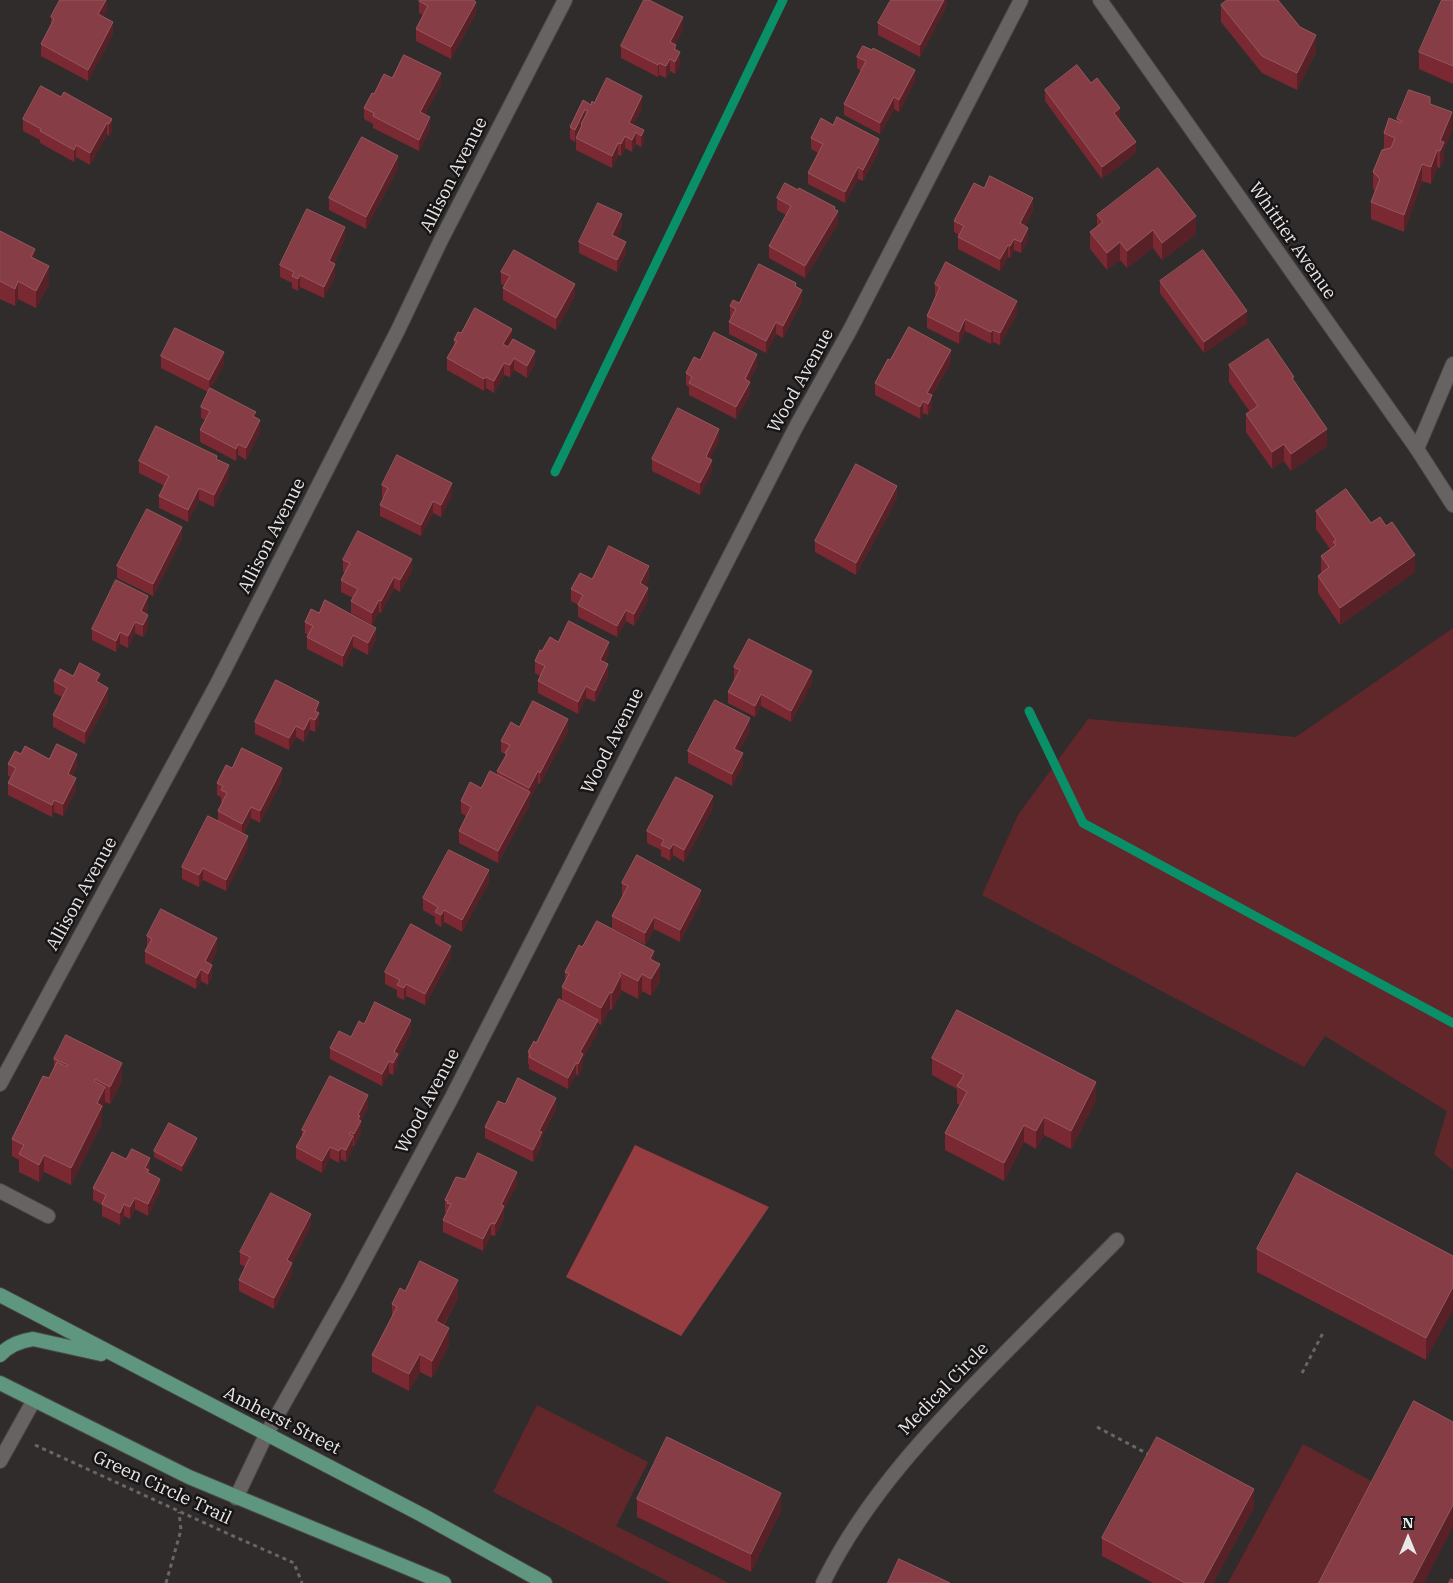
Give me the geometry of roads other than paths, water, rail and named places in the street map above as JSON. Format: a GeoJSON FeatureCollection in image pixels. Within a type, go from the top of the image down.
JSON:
{"type":"FeatureCollection","features":[{"type":"Feature","properties":{"kind":"main road","name":"Amherst Street"},"geometry":{"type":"LineString","coordinates":[[0,1295],[422,1515],[545,1583]]}},
{"type":"Feature","properties":{"kind":"main road"},"geometry":{"type":"LineString","coordinates":[[0,1355],[10,1346],[23,1340],[34,1339],[124,1360]]}},
{"type":"Feature","properties":{"kind":"main road"},"geometry":{"type":"LineString","coordinates":[[0,1382],[190,1478],[444,1583]]}},
{"type":"Feature","properties":{"kind":"street","name":"Allison Avenue"},"geometry":{"type":"LineString","coordinates":[[0,1084],[222,676],[393,340],[441,240],[565,0]]}},
{"type":"Feature","properties":{"kind":"street","name":"Wood Avenue"},"geometry":{"type":"LineString","coordinates":[[236,1498],[266,1435],[348,1290],[451,1099],[797,425],[850,330],[1021,0]]}},
{"type":"Feature","properties":{"kind":"street","name":"Whittier Avenue"},"geometry":{"type":"LineString","coordinates":[[1100,0],[1417,449],[1453,505]]}},
{"type":"Feature","properties":{"kind":"street"},"geometry":{"type":"LineString","coordinates":[[1417,449],[1453,364]]}},
{"type":"Feature","properties":{"kind":"street"},"geometry":{"type":"LineString","coordinates":[[0,1191],[48,1216]]}},
{"type":"Feature","properties":{"kind":"street","name":"Medical Circle"},"geometry":{"type":"LineString","coordinates":[[823,1583],[859,1521],[907,1455],[962,1396],[1117,1240]]}},
{"type":"Feature","properties":{"kind":"street"},"geometry":{"type":"LineString","coordinates":[[0,1461],[34,1400]]}},
{"type":"Feature","properties":{"kind":"waterway"},"geometry":{"type":"LineString","coordinates":[[555,472],[783,0]]}},
{"type":"Feature","properties":{"kind":"waterway"},"geometry":{"type":"LineString","coordinates":[[1029,711],[1083,823],[1453,1023]]}}]}
